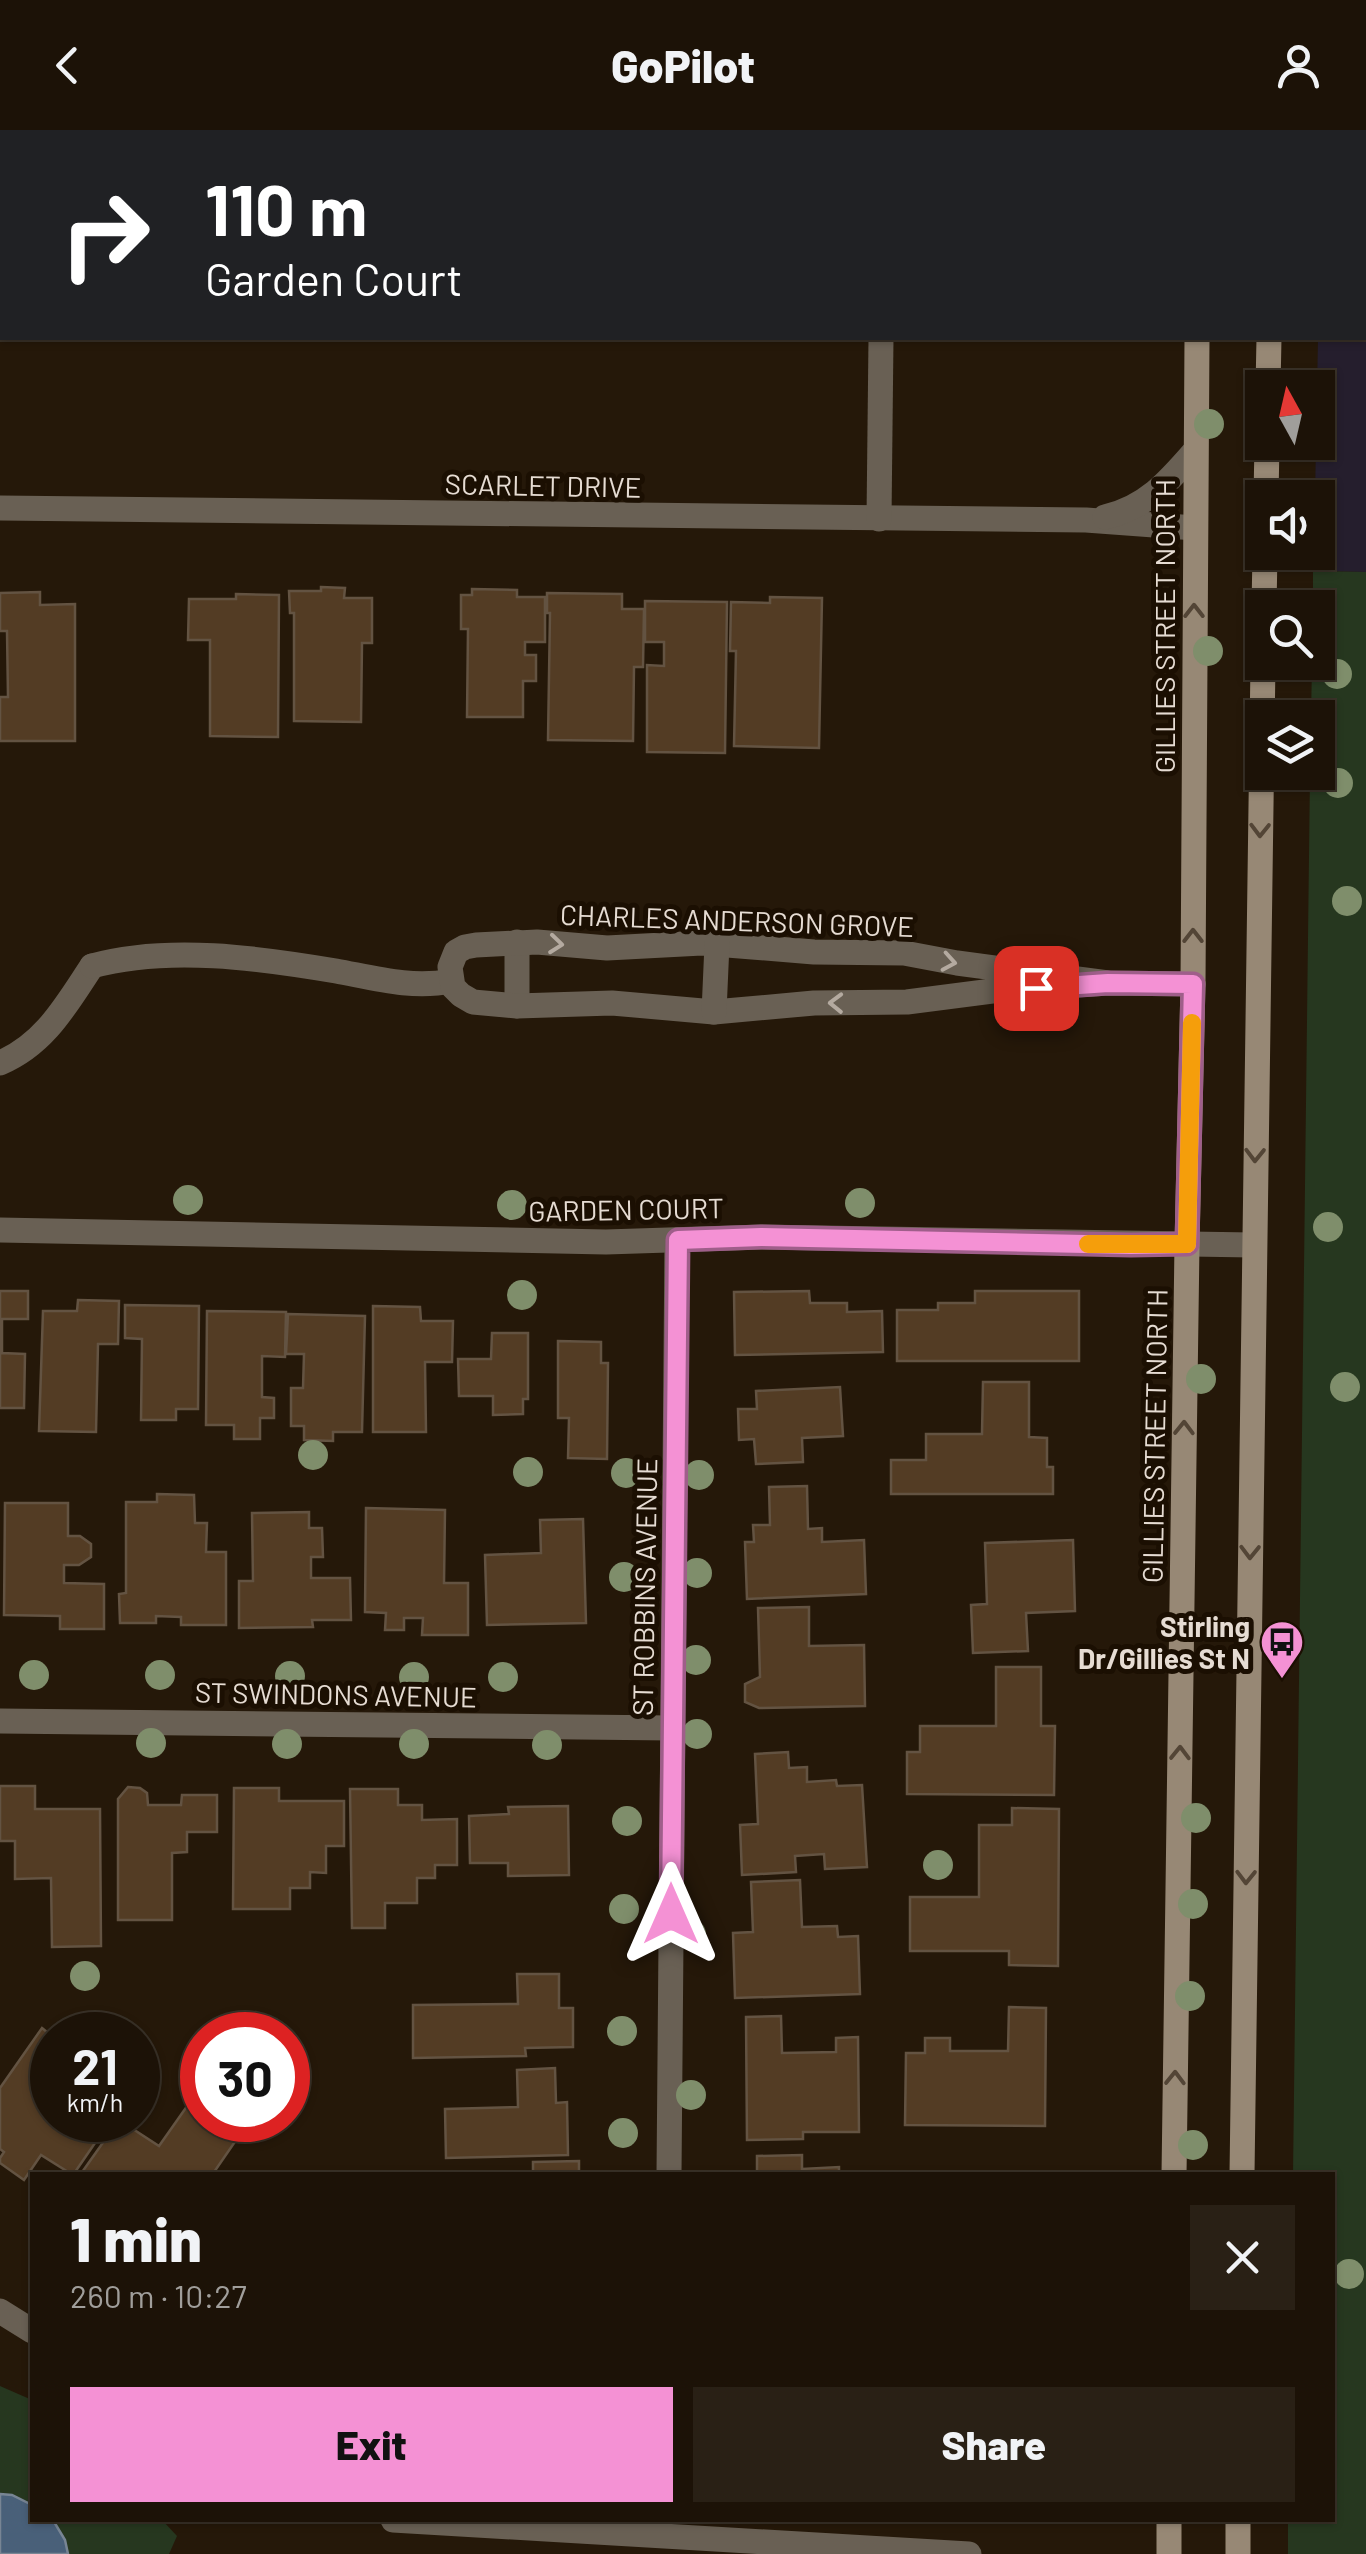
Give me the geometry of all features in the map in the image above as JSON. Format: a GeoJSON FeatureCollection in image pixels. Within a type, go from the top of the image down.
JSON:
{"type":"FeatureCollection","features":[{"type":"Feature","properties":{"kind":"main road","name":"GILLIES STREET NORTH"},"geometry":{"type":"LineString","coordinates":[[1174,2172],[1193,984],[1196,340]]}},
{"type":"Feature","properties":{"kind":"main road"},"geometry":{"type":"LineString","coordinates":[[1268,370],[1269,340]]}},
{"type":"Feature","properties":{"kind":"main road"},"geometry":{"type":"LineString","coordinates":[[1242,2172],[1263,680]]}},
{"type":"Feature","properties":{"kind":"main road"},"geometry":{"type":"LineString","coordinates":[[1169,2522],[1169,2554]]}},
{"type":"Feature","properties":{"kind":"main road"},"geometry":{"type":"LineString","coordinates":[[1238,2522],[1238,2554]]}},
{"type":"Feature","properties":{"kind":"street"},"geometry":{"type":"LineString","coordinates":[[879,519],[880,340]]}},
{"type":"Feature","properties":{"kind":"street","name":"SCARLET DRIVE"},"geometry":{"type":"LineString","coordinates":[[1086,520],[1112,516],[1146,501],[1195,451]]}},
{"type":"Feature","properties":{"kind":"street","name":"SCARLET DRIVE"},"geometry":{"type":"LineString","coordinates":[[0,508],[1086,520],[1195,528]]}},
{"type":"Feature","properties":{"kind":"street"},"geometry":{"type":"LineString","coordinates":[[517,942],[517,1006]]}},
{"type":"Feature","properties":{"kind":"street","name":"CHARLES ANDERSON GROVE"},"geometry":{"type":"LineString","coordinates":[[1108,983],[957,964],[904,953],[814,952],[717,944],[607,948],[517,942],[460,949],[450,961],[450,982],[457,992],[473,1002],[517,1006],[612,1003],[714,1012],[814,1003],[906,1002],[989,991],[1108,983],[1193,984]]}},
{"type":"Feature","properties":{"kind":"street"},"geometry":{"type":"LineString","coordinates":[[714,1012],[717,944]]}},
{"type":"Feature","properties":{"kind":"street","name":"CHARLES ANDERSON GROVE"},"geometry":{"type":"LineString","coordinates":[[0,1063],[32,1046],[48,1030],[92,966],[112,960],[184,955],[289,964],[418,984],[450,982]]}},
{"type":"Feature","properties":{"kind":"street","name":"GARDEN COURT"},"geometry":{"type":"LineString","coordinates":[[0,1230],[606,1242],[761,1237],[1254,1245]]}},
{"type":"Feature","properties":{"kind":"street","name":"ST ROBBINS AVENUE"},"geometry":{"type":"LineString","coordinates":[[669,2172],[678,1240]]}},
{"type":"Feature","properties":{"kind":"street","name":"ST SWINDONS AVENUE"},"geometry":{"type":"LineString","coordinates":[[0,1720],[672,1728]]}},
{"type":"Feature","properties":{"kind":"street"},"geometry":{"type":"LineString","coordinates":[[0,2311],[30,2329]]}},
{"type":"Feature","properties":{"kind":"street"},"geometry":{"type":"LineString","coordinates":[[461,2522],[666,2528],[969,2554]]}},
{"type":"Feature","properties":{"kind":"shaded area"},"geometry":{"type":"Polygon","coordinates":[[[1318,340],[1366,340],[1366,572],[1313,571],[1335,570],[1335,480],[1315,480],[1316,460],[1335,460],[1335,370],[1317,370],[1318,340]]]}},
{"type":"Feature","properties":{"kind":"green space"},"geometry":{"type":"Polygon","coordinates":[[[1313,571],[1366,572],[1366,2554],[1288,2554],[1288,2522],[1335,2522],[1335,2172],[1293,2172],[1310,790],[1335,790],[1335,700],[1311,700],[1312,680],[1335,680],[1335,590],[1313,590],[1313,571]]]}},
{"type":"Feature","properties":{"kind":"green space"},"geometry":{"type":"Polygon","coordinates":[[[0,2386],[30,2399],[30,2522],[164,2522],[177,2536],[169,2554],[0,2554],[0,2386]]]}},
{"type":"Feature","properties":{"kind":"water"},"geometry":{"type":"Polygon","coordinates":[[[0,2494],[30,2504],[30,2522],[54,2522],[68,2554],[0,2554],[0,2494]]]}},
{"type":"Feature","properties":{"kind":"building"},"geometry":{"type":"Polygon","coordinates":[[[321,587],[345,588],[344,598],[372,598],[372,643],[362,643],[361,722],[294,721],[294,613],[290,613],[289,591],[321,591],[321,587]]]}},
{"type":"Feature","properties":{"kind":"building"},"geometry":{"type":"Polygon","coordinates":[[[472,589],[517,590],[517,597],[545,597],[545,642],[525,642],[525,655],[536,655],[536,681],[523,681],[523,717],[467,717],[468,629],[461,629],[461,595],[472,595],[472,589]]]}},
{"type":"Feature","properties":{"kind":"building"},"geometry":{"type":"Polygon","coordinates":[[[40,592],[40,605],[75,604],[75,741],[0,741],[0,697],[8,697],[7,631],[0,631],[0,593],[40,592]]]}},
{"type":"Feature","properties":{"kind":"building"},"geometry":{"type":"Polygon","coordinates":[[[547,593],[622,594],[622,609],[644,609],[643,667],[634,667],[633,741],[548,740],[547,593]]]}},
{"type":"Feature","properties":{"kind":"building"},"geometry":{"type":"Polygon","coordinates":[[[236,594],[279,595],[278,737],[210,736],[210,640],[188,640],[189,599],[236,599],[236,594]]]}},
{"type":"Feature","properties":{"kind":"building"},"geometry":{"type":"Polygon","coordinates":[[[770,597],[822,598],[819,748],[734,746],[736,651],[730,651],[731,602],[770,603],[770,597]]]}},
{"type":"Feature","properties":{"kind":"building"},"geometry":{"type":"Polygon","coordinates":[[[645,601],[727,602],[725,753],[647,752],[647,665],[664,666],[664,642],[645,642],[645,601]]]}},
{"type":"Feature","properties":{"kind":"building"},"geometry":{"type":"Polygon","coordinates":[[[0,1291],[28,1291],[28,1319],[2,1319],[2,1353],[25,1354],[24,1408],[0,1408],[0,1291]]]}},
{"type":"Feature","properties":{"kind":"building"},"geometry":{"type":"Polygon","coordinates":[[[809,1291],[810,1303],[847,1303],[847,1312],[882,1311],[883,1352],[735,1355],[734,1292],[809,1291]]]}},
{"type":"Feature","properties":{"kind":"building"},"geometry":{"type":"Polygon","coordinates":[[[975,1291],[1079,1291],[1079,1361],[897,1361],[897,1310],[938,1310],[938,1303],[975,1303],[975,1291]]]}},
{"type":"Feature","properties":{"kind":"building"},"geometry":{"type":"Polygon","coordinates":[[[78,1300],[119,1301],[118,1344],[98,1344],[96,1432],[39,1431],[43,1311],[77,1311],[78,1300]]]}},
{"type":"Feature","properties":{"kind":"building"},"geometry":{"type":"Polygon","coordinates":[[[125,1305],[199,1306],[198,1409],[176,1409],[176,1420],[141,1420],[142,1339],[125,1338],[125,1305]]]}},
{"type":"Feature","properties":{"kind":"building"},"geometry":{"type":"Polygon","coordinates":[[[373,1306],[420,1307],[421,1321],[453,1321],[452,1362],[425,1362],[426,1432],[373,1432],[373,1306]]]}},
{"type":"Feature","properties":{"kind":"building"},"geometry":{"type":"Polygon","coordinates":[[[207,1311],[286,1312],[285,1357],[262,1356],[262,1397],[274,1398],[274,1418],[260,1418],[260,1439],[234,1439],[234,1425],[206,1425],[207,1311]]]}},
{"type":"Feature","properties":{"kind":"building"},"geometry":{"type":"Polygon","coordinates":[[[288,1314],[365,1316],[362,1432],[333,1432],[333,1441],[304,1440],[304,1426],[291,1426],[291,1388],[303,1388],[304,1354],[286,1354],[288,1314]]]}},
{"type":"Feature","properties":{"kind":"building"},"geometry":{"type":"Polygon","coordinates":[[[492,1333],[528,1333],[528,1399],[523,1399],[523,1414],[493,1415],[493,1396],[459,1396],[458,1359],[491,1359],[492,1333]]]}},
{"type":"Feature","properties":{"kind":"building"},"geometry":{"type":"Polygon","coordinates":[[[558,1341],[601,1342],[601,1363],[608,1363],[607,1459],[568,1458],[569,1418],[558,1418],[558,1341]]]}},
{"type":"Feature","properties":{"kind":"building"},"geometry":{"type":"Polygon","coordinates":[[[983,1382],[1029,1382],[1029,1437],[1047,1438],[1047,1467],[1053,1467],[1053,1494],[891,1494],[891,1460],[926,1460],[926,1434],[982,1434],[983,1382]]]}},
{"type":"Feature","properties":{"kind":"building"},"geometry":{"type":"Polygon","coordinates":[[[840,1387],[843,1436],[802,1438],[803,1462],[756,1464],[754,1439],[739,1440],[738,1409],[757,1409],[756,1391],[840,1387]]]}},
{"type":"Feature","properties":{"kind":"building"},"geometry":{"type":"Polygon","coordinates":[[[807,1486],[808,1529],[822,1528],[822,1542],[864,1540],[866,1594],[747,1599],[745,1542],[754,1542],[753,1525],[770,1525],[769,1487],[807,1486]]]}},
{"type":"Feature","properties":{"kind":"building"},"geometry":{"type":"Polygon","coordinates":[[[157,1494],[194,1495],[195,1523],[207,1523],[206,1552],[226,1552],[226,1625],[181,1625],[181,1617],[156,1616],[156,1623],[120,1623],[119,1594],[126,1593],[126,1502],[157,1502],[157,1494]]]}},
{"type":"Feature","properties":{"kind":"building"},"geometry":{"type":"Polygon","coordinates":[[[5,1503],[68,1503],[68,1536],[80,1536],[91,1544],[91,1557],[79,1565],[64,1565],[64,1583],[104,1584],[104,1629],[60,1629],[60,1616],[4,1615],[5,1503]]]}},
{"type":"Feature","properties":{"kind":"building"},"geometry":{"type":"Polygon","coordinates":[[[366,1508],[445,1510],[444,1583],[468,1583],[468,1635],[422,1635],[423,1618],[404,1618],[404,1630],[385,1630],[386,1613],[365,1612],[366,1508]]]}},
{"type":"Feature","properties":{"kind":"building"},"geometry":{"type":"Polygon","coordinates":[[[309,1512],[309,1528],[322,1528],[323,1557],[311,1557],[311,1578],[350,1578],[351,1620],[312,1620],[313,1627],[239,1628],[239,1581],[253,1581],[252,1513],[309,1512]]]}},
{"type":"Feature","properties":{"kind":"building"},"geometry":{"type":"Polygon","coordinates":[[[583,1519],[586,1623],[487,1625],[485,1555],[541,1553],[540,1520],[583,1519]]]}},
{"type":"Feature","properties":{"kind":"building"},"geometry":{"type":"Polygon","coordinates":[[[1073,1540],[1075,1611],[1026,1613],[1028,1651],[973,1653],[971,1605],[987,1604],[985,1543],[1073,1540]]]}},
{"type":"Feature","properties":{"kind":"building"},"geometry":{"type":"Polygon","coordinates":[[[809,1607],[809,1646],[864,1645],[865,1706],[759,1708],[745,1702],[745,1684],[760,1677],[758,1608],[809,1607]]]}},
{"type":"Feature","properties":{"kind":"building"},"geometry":{"type":"Polygon","coordinates":[[[996,1667],[1041,1667],[1041,1726],[1055,1726],[1054,1795],[907,1794],[907,1752],[920,1752],[920,1726],[996,1726],[996,1667]]]}},
{"type":"Feature","properties":{"kind":"building"},"geometry":{"type":"Polygon","coordinates":[[[788,1752],[789,1768],[807,1767],[807,1782],[836,1780],[837,1786],[862,1785],[867,1867],[825,1869],[824,1854],[795,1856],[796,1872],[742,1875],[740,1825],[758,1824],[755,1754],[788,1752]]]}},
{"type":"Feature","properties":{"kind":"building"},"geometry":{"type":"Polygon","coordinates":[[[0,1786],[35,1786],[35,1809],[100,1809],[101,1946],[52,1947],[51,1878],[15,1879],[15,1841],[0,1841],[0,1786]]]}},
{"type":"Feature","properties":{"kind":"building"},"geometry":{"type":"Polygon","coordinates":[[[128,1787],[147,1793],[148,1805],[181,1805],[182,1795],[217,1795],[217,1832],[187,1832],[187,1852],[172,1853],[172,1920],[118,1920],[118,1799],[128,1787]]]}},
{"type":"Feature","properties":{"kind":"building"},"geometry":{"type":"Polygon","coordinates":[[[234,1788],[279,1788],[279,1801],[344,1801],[344,1846],[326,1846],[326,1873],[310,1872],[310,1888],[290,1888],[290,1909],[233,1909],[234,1788]]]}},
{"type":"Feature","properties":{"kind":"building"},"geometry":{"type":"Polygon","coordinates":[[[350,1789],[398,1789],[398,1805],[422,1805],[422,1820],[457,1819],[457,1865],[435,1865],[435,1878],[417,1878],[417,1903],[385,1903],[385,1928],[352,1928],[350,1789]]]}},
{"type":"Feature","properties":{"kind":"building"},"geometry":{"type":"Polygon","coordinates":[[[568,1806],[569,1875],[508,1876],[508,1863],[470,1863],[469,1816],[509,1814],[508,1807],[568,1806]]]}},
{"type":"Feature","properties":{"kind":"building"},"geometry":{"type":"Polygon","coordinates":[[[1012,1808],[1059,1809],[1058,1966],[1009,1965],[1009,1951],[910,1951],[910,1897],[979,1897],[979,1825],[1012,1825],[1012,1808]]]}},
{"type":"Feature","properties":{"kind":"building"},"geometry":{"type":"Polygon","coordinates":[[[800,1880],[802,1927],[837,1926],[838,1937],[858,1936],[860,1994],[735,1998],[733,1933],[753,1932],[751,1882],[800,1880]]]}},
{"type":"Feature","properties":{"kind":"building"},"geometry":{"type":"Polygon","coordinates":[[[517,1974],[559,1974],[559,2008],[573,2008],[573,2047],[525,2048],[526,2056],[413,2058],[413,2005],[518,2004],[517,1974]]]}},
{"type":"Feature","properties":{"kind":"building"},"geometry":{"type":"Polygon","coordinates":[[[1009,2007],[1046,2008],[1045,2126],[905,2125],[906,2053],[925,2053],[925,2038],[950,2038],[950,2051],[1008,2051],[1009,2007]]]}},
{"type":"Feature","properties":{"kind":"building"},"geometry":{"type":"Polygon","coordinates":[[[781,2016],[782,2053],[836,2052],[836,2038],[858,2037],[859,2132],[803,2132],[803,2139],[747,2140],[746,2017],[781,2016]]]}},
{"type":"Feature","properties":{"kind":"building"},"geometry":{"type":"Polygon","coordinates":[[[30,2045],[30,2142],[95,2143],[75,2172],[68,2172],[41,2155],[24,2180],[0,2163],[4,2152],[0,2149],[0,2088],[30,2045]]]}},
{"type":"Feature","properties":{"kind":"building"},"geometry":{"type":"Polygon","coordinates":[[[555,2068],[556,2103],[567,2102],[568,2155],[446,2158],[445,2109],[518,2107],[517,2070],[555,2068]]]}},
{"type":"Feature","properties":{"kind":"building"},"geometry":{"type":"Polygon","coordinates":[[[180,2116],[180,2142],[235,2142],[214,2172],[82,2172],[103,2142],[153,2142],[159,2146],[180,2116]]]}},
{"type":"Feature","properties":{"kind":"building"},"geometry":{"type":"Polygon","coordinates":[[[802,2155],[802,2169],[839,2167],[839,2172],[757,2172],[757,2156],[802,2155]]]}},
{"type":"Feature","properties":{"kind":"building"},"geometry":{"type":"Polygon","coordinates":[[[579,2161],[579,2172],[533,2172],[533,2162],[579,2161]]]}},
{"type":"Feature","properties":{"kind":"slow traffic"},"geometry":{"type":"LineString","coordinates":[[1088,1244],[1187,1244],[1192,1023]]}},
{"type":"Feature","properties":{"kind":"place","name":"Stirling Dr/Gillies St N"},"geometry":{"type":"Point","coordinates":[1282,1680]}},
{"type":"Feature","properties":{"kind":"route"},"geometry":{"type":"LineString","coordinates":[[671,1914],[678,1240],[761,1237],[1187,1244],[1193,984],[1108,983],[1036,988]]}}]}
